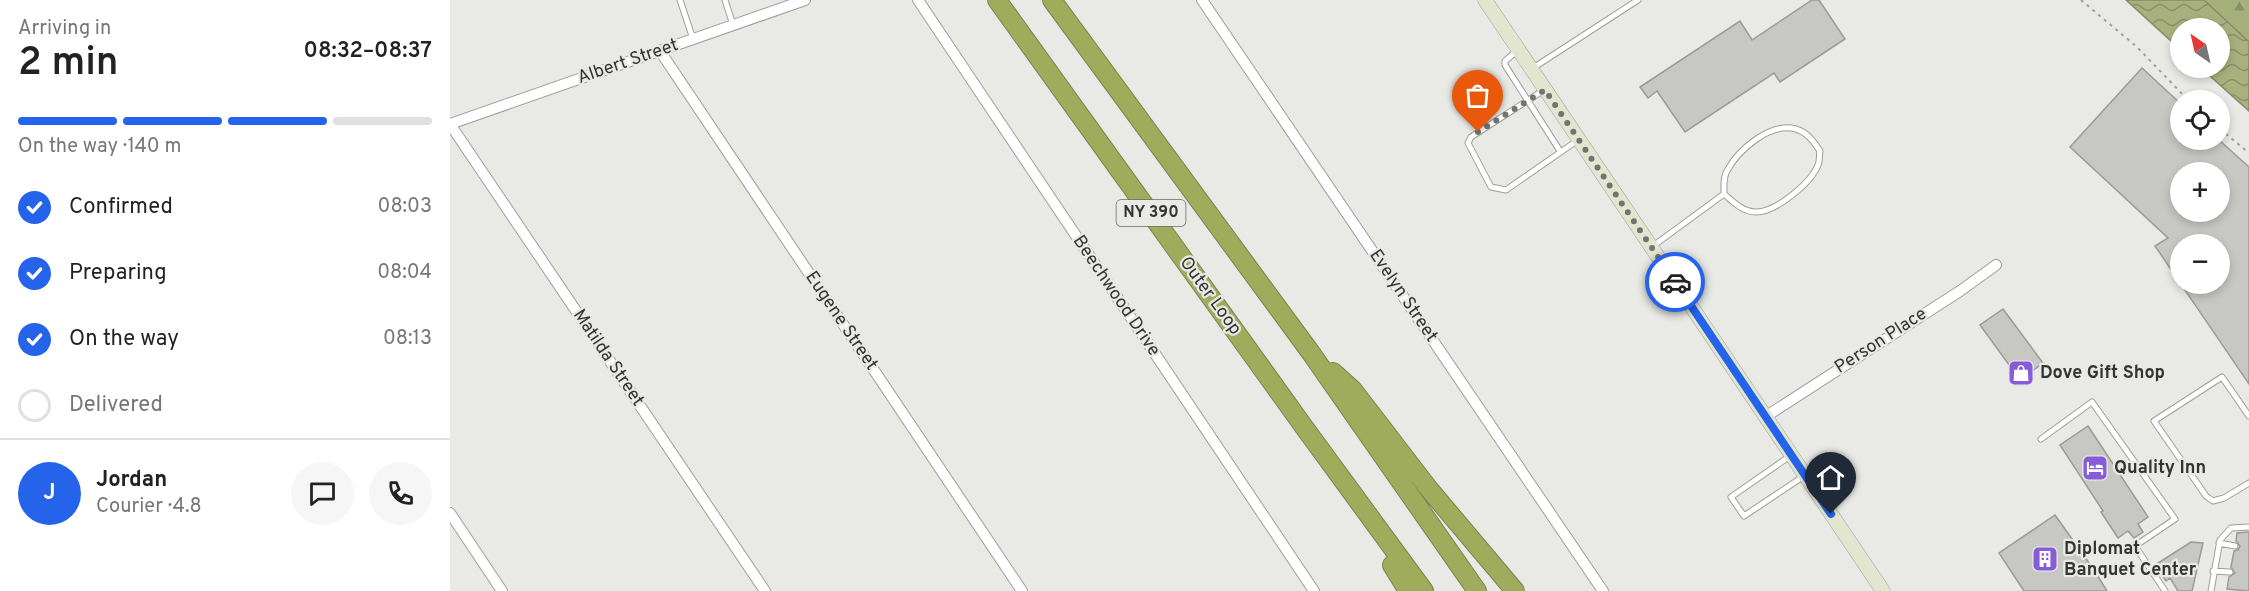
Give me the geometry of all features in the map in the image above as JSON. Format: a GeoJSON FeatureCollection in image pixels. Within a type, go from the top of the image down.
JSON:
{"type":"FeatureCollection","features":[{"type":"Feature","properties":{"kind":"highway","name":"Outer Loop"},"geometry":{"type":"LineString","coordinates":[[997,0],[1424,591]]}},
{"type":"Feature","properties":{"kind":"highway","name":"NY 390"},"geometry":{"type":"LineString","coordinates":[[1052,0],[1311,354],[1476,591]]}},
{"type":"Feature","properties":{"kind":"highway"},"geometry":{"type":"LineString","coordinates":[[1311,354],[1353,390],[1429,489],[1515,591]]}},
{"type":"Feature","properties":{"kind":"highway"},"geometry":{"type":"LineString","coordinates":[[1304,427],[1408,591]]}},
{"type":"Feature","properties":{"kind":"street","name":"Albert Street"},"geometry":{"type":"LineString","coordinates":[[450,124],[805,0]]}},
{"type":"Feature","properties":{"kind":"street","name":"Beechwood Drive"},"geometry":{"type":"LineString","coordinates":[[918,0],[1314,591]]}},
{"type":"Feature","properties":{"kind":"street","name":"Evelyn Street"},"geometry":{"type":"LineString","coordinates":[[1202,0],[1603,591]]}},
{"type":"Feature","properties":{"kind":"street"},"geometry":{"type":"LineString","coordinates":[[1485,0],[1883,591]]}},
{"type":"Feature","properties":{"kind":"street","name":"Eugene Street"},"geometry":{"type":"LineString","coordinates":[[660,51],[1022,591]]}},
{"type":"Feature","properties":{"kind":"street","name":"Matilda Street"},"geometry":{"type":"LineString","coordinates":[[450,124],[765,591]]}},
{"type":"Feature","properties":{"kind":"street","name":"Person Place"},"geometry":{"type":"LineString","coordinates":[[1765,417],[1960,291],[1996,265]]}},
{"type":"Feature","properties":{"kind":"street"},"geometry":{"type":"LineString","coordinates":[[450,513],[502,591]]}},
{"type":"Feature","properties":{"kind":"lane"},"geometry":{"type":"LineString","coordinates":[[680,0],[693,39]]}},
{"type":"Feature","properties":{"kind":"lane"},"geometry":{"type":"LineString","coordinates":[[725,0],[733,25]]}},
{"type":"Feature","properties":{"kind":"lane"},"geometry":{"type":"LineString","coordinates":[[1532,69],[1638,0]]}},
{"type":"Feature","properties":{"kind":"lane"},"geometry":{"type":"LineString","coordinates":[[1519,50],[1504,61],[1560,151]]}},
{"type":"Feature","properties":{"kind":"lane"},"geometry":{"type":"LineString","coordinates":[[1545,90],[1471,137],[1468,143],[1491,187],[1506,189],[1579,139]]}},
{"type":"Feature","properties":{"kind":"lane"},"geometry":{"type":"LineString","coordinates":[[1779,128],[1796,129],[1811,138],[1820,151],[1819,164],[1810,178],[1790,197],[1772,207],[1756,212],[1738,207],[1724,194],[1725,173],[1737,156],[1757,140],[1779,128]]}},
{"type":"Feature","properties":{"kind":"lane"},"geometry":{"type":"LineString","coordinates":[[1651,247],[1724,194]]}},
{"type":"Feature","properties":{"kind":"lane"},"geometry":{"type":"LineString","coordinates":[[2249,416],[2222,377],[2154,421],[2206,496],[2213,501],[2224,498],[2249,483]]}},
{"type":"Feature","properties":{"kind":"lane"},"geometry":{"type":"LineString","coordinates":[[2040,439],[2092,402],[2175,519],[2135,546],[2165,591]]}},
{"type":"Feature","properties":{"kind":"lane"},"geometry":{"type":"LineString","coordinates":[[1791,455],[1731,497],[1744,516],[1805,476]]}},
{"type":"Feature","properties":{"kind":"lane"},"geometry":{"type":"LineString","coordinates":[[2211,591],[2220,540],[2231,528],[2249,527]]}},
{"type":"Feature","properties":{"kind":"lane"},"geometry":{"type":"LineString","coordinates":[[2219,543],[2235,546]]}},
{"type":"Feature","properties":{"kind":"lane"},"geometry":{"type":"LineString","coordinates":[[2214,571],[2230,572]]}},
{"type":"Feature","properties":{"kind":"path"},"geometry":{"type":"LineString","coordinates":[[2081,0],[2138,47],[2179,90]]}},
{"type":"Feature","properties":{"kind":"path"},"geometry":{"type":"LineString","coordinates":[[2230,137],[2249,153]]}},
{"type":"Feature","properties":{"kind":"green space"},"geometry":{"type":"Polygon","coordinates":[[[2204,0],[2249,0],[2249,42],[2230,24],[2230,18],[2223,18],[2204,0]]]}},
{"type":"Feature","properties":{"kind":"water"},"geometry":{"type":"Polygon","coordinates":[[[2126,0],[2204,0],[2223,18],[2170,18],[2170,40],[2126,0]]]}},
{"type":"Feature","properties":{"kind":"water"},"geometry":{"type":"Polygon","coordinates":[[[2230,24],[2249,42],[2249,111],[2230,94],[2230,90],[2226,90],[2212,78],[2230,78],[2230,24]]]}},
{"type":"Feature","properties":{"kind":"building"},"geometry":{"type":"Polygon","coordinates":[[[1812,0],[1819,0],[1845,39],[1780,82],[1774,73],[1685,132],[1657,91],[1648,98],[1640,87],[1740,21],[1752,40],[1812,0]]]}},
{"type":"Feature","properties":{"kind":"building"},"geometry":{"type":"Polygon","coordinates":[[[2142,68],[2170,94],[2170,150],[2230,150],[2249,167],[2249,384],[2188,294],[2230,294],[2230,234],[2170,234],[2170,268],[2155,246],[2168,238],[2070,147],[2142,68]]]}},
{"type":"Feature","properties":{"kind":"building"},"geometry":{"type":"Polygon","coordinates":[[[2003,309],[2043,363],[2020,380],[1980,325],[2003,309]]]}},
{"type":"Feature","properties":{"kind":"building","name":"Quality Inn"},"geometry":{"type":"Polygon","coordinates":[[[2088,426],[2148,517],[2138,524],[2143,532],[2134,538],[2128,531],[2118,538],[2060,445],[2088,426]]]}},
{"type":"Feature","properties":{"kind":"building","name":"Diplomat Banquet Center"},"geometry":{"type":"Polygon","coordinates":[[[2055,515],[2107,591],[2024,591],[1999,553],[2055,515]]]}},
{"type":"Feature","properties":{"kind":"building"},"geometry":{"type":"Polygon","coordinates":[[[2249,532],[2249,591],[2227,589],[2229,577],[2235,573],[2231,567],[2234,551],[2240,546],[2236,541],[2237,533],[2249,532]]]}},
{"type":"Feature","properties":{"kind":"building"},"geometry":{"type":"Polygon","coordinates":[[[2191,542],[2203,543],[2192,591],[2178,591],[2170,578],[2166,581],[2155,565],[2191,542]]]}},
{"type":"Feature","properties":{"kind":"way so far"},"geometry":{"type":"LineString","coordinates":[[1478,132],[1545,90],[1675,282]]}},
{"type":"Feature","properties":{"kind":"place","name":"Dove Gift Shop"},"geometry":{"type":"Point","coordinates":[2021,373]}},
{"type":"Feature","properties":{"kind":"place","name":"Quality Inn"},"geometry":{"type":"Point","coordinates":[2095,468]}},
{"type":"Feature","properties":{"kind":"place","name":"Diplomat Banquet Center"},"geometry":{"type":"Point","coordinates":[2045,559]}},
{"type":"Feature","properties":{"kind":"route"},"geometry":{"type":"LineString","coordinates":[[1675,282],[1831,514]]}}]}
